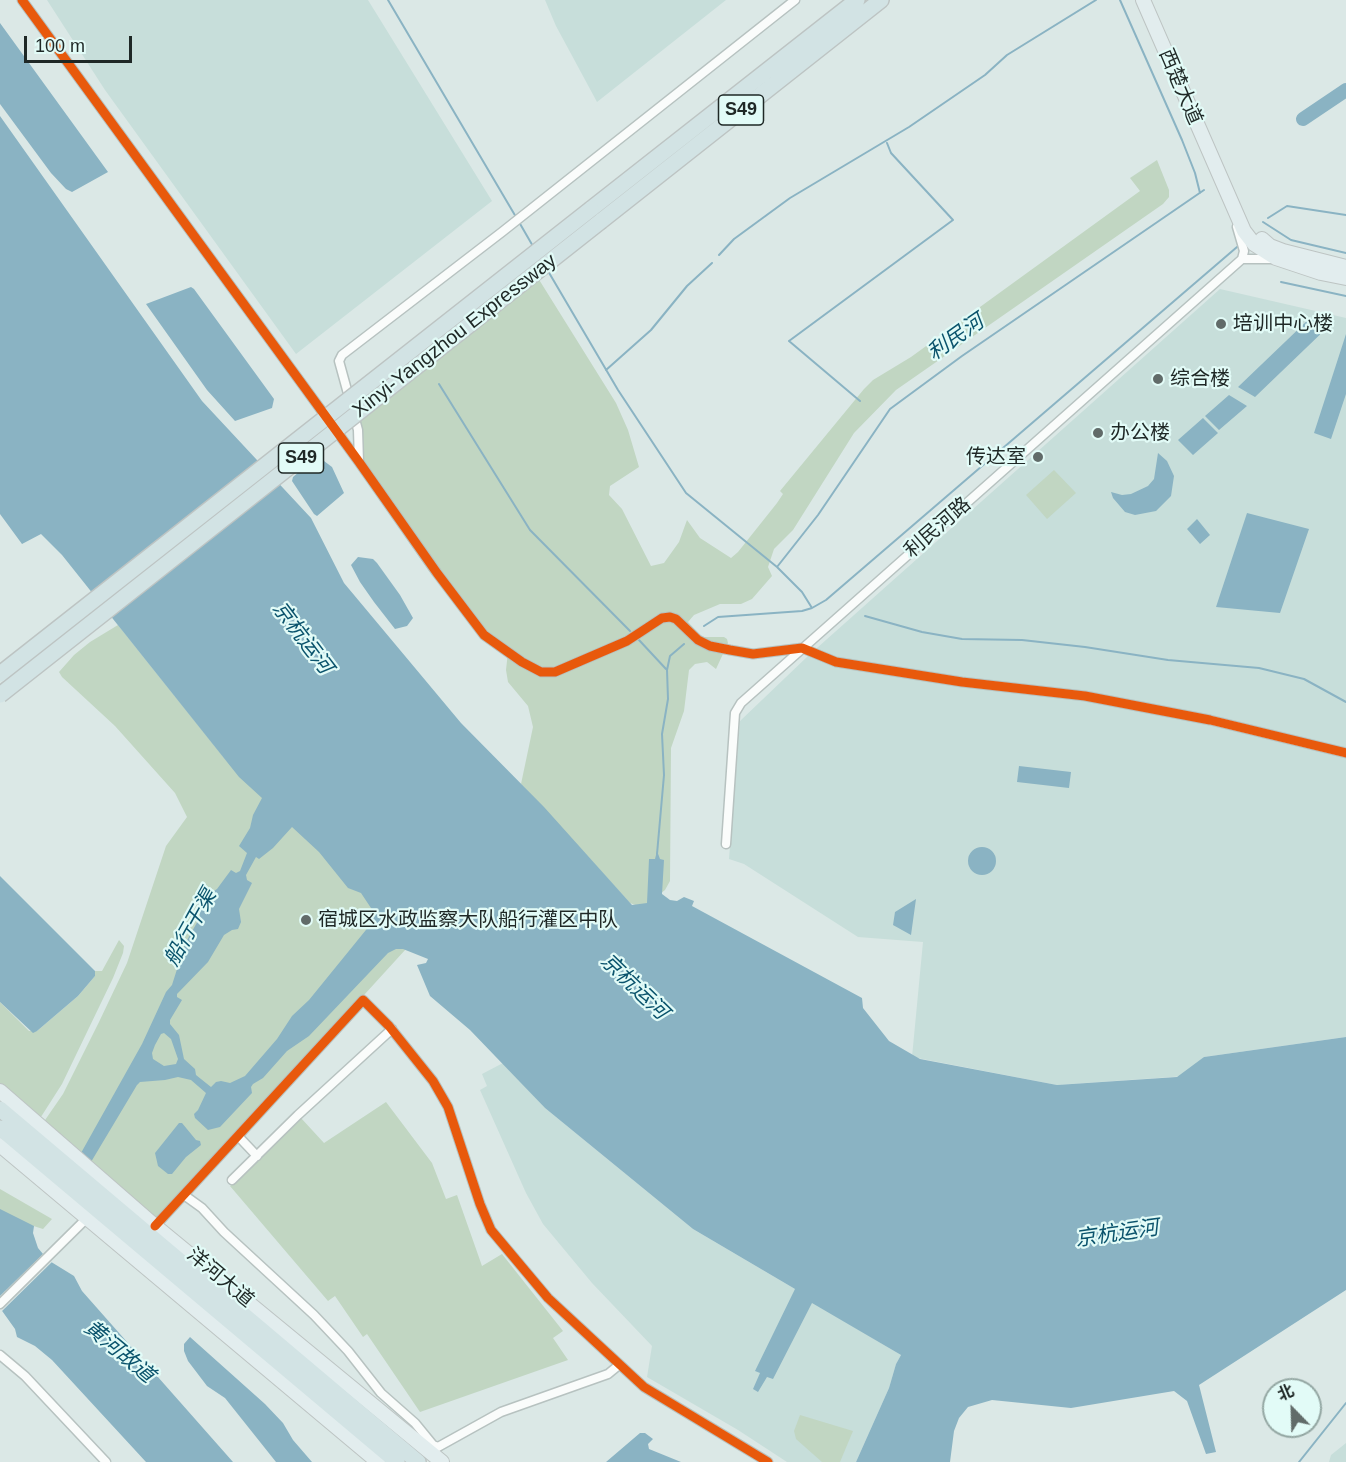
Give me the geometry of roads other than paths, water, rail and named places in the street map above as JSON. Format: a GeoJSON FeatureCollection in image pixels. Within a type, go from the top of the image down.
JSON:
{"type":"FeatureCollection","features":[{"type":"Feature","properties":{"kind":"highway","name":"Xinyi-Yangzhou Expressway"},"geometry":{"type":"LineString","coordinates":[[0,695],[596,215],[857,0]]}},
{"type":"Feature","properties":{"kind":"highway","name":"Xinyi-Yangzhou Expressway"},"geometry":{"type":"LineString","coordinates":[[0,674],[596,215],[881,0]]}},
{"type":"Feature","properties":{"kind":"highway","name":"洋河大道"},"geometry":{"type":"LineString","coordinates":[[0,1109],[408,1460]]}},
{"type":"Feature","properties":{"kind":"highway","name":"洋河大道"},"geometry":{"type":"LineString","coordinates":[[0,1128],[408,1460]]}},
{"type":"Feature","properties":{"kind":"main road","name":"西楚大道"},"geometry":{"type":"LineString","coordinates":[[1143,0],[1217,173]]}},
{"type":"Feature","properties":{"kind":"main road"},"geometry":{"type":"LineString","coordinates":[[1217,173],[1244,231],[1254,244],[1281,260],[1321,273],[1346,278]]}},
{"type":"Feature","properties":{"kind":"main road"},"geometry":{"type":"LineString","coordinates":[[1217,173],[1248,223],[1270,246],[1346,267]]}},
{"type":"Feature","properties":{"kind":"main road","name":"洋河大道"},"geometry":{"type":"LineString","coordinates":[[0,1091],[156,1226],[442,1462]]}},
{"type":"Feature","properties":{"kind":"main road","name":"洋河大道"},"geometry":{"type":"LineString","coordinates":[[0,1145],[378,1462]]}},
{"type":"Feature","properties":{"kind":"street"},"geometry":{"type":"LineString","coordinates":[[22,0],[484,635],[541,672],[555,672],[627,641],[657,621],[670,617],[676,619],[698,640],[710,646],[753,654],[802,648],[836,662],[962,682],[1085,696],[1210,720],[1346,753]]}},
{"type":"Feature","properties":{"kind":"street"},"geometry":{"type":"LineString","coordinates":[[359,462],[358,430],[339,361],[342,355],[502,232],[795,0]]}},
{"type":"Feature","properties":{"kind":"street"},"geometry":{"type":"LineString","coordinates":[[1217,173],[1244,251],[1242,260],[1281,260]]}},
{"type":"Feature","properties":{"kind":"street","name":"利民河路"},"geometry":{"type":"LineString","coordinates":[[726,844],[735,713],[741,703],[1242,260]]}},
{"type":"Feature","properties":{"kind":"street"},"geometry":{"type":"LineString","coordinates":[[156,1226],[363,1000],[392,1029],[429,1076],[448,1107],[480,1204],[491,1230],[548,1298],[644,1387],[768,1462]]}},
{"type":"Feature","properties":{"kind":"street"},"geometry":{"type":"LineString","coordinates":[[232,1180],[312,1102],[392,1029]]}},
{"type":"Feature","properties":{"kind":"street"},"geometry":{"type":"LineString","coordinates":[[238,1136],[257,1156]]}},
{"type":"Feature","properties":{"kind":"street"},"geometry":{"type":"LineString","coordinates":[[184,1195],[202,1209],[314,1315],[348,1351],[381,1393],[415,1422],[433,1445],[438,1447],[501,1412],[608,1374],[619,1365]]}},
{"type":"Feature","properties":{"kind":"street"},"geometry":{"type":"LineString","coordinates":[[0,1304],[87,1218]]}},
{"type":"Feature","properties":{"kind":"street"},"geometry":{"type":"LineString","coordinates":[[0,1355],[25,1376],[106,1462]]}},
{"type":"Feature","properties":{"kind":"water"},"geometry":{"type":"Polygon","coordinates":[[[0,23],[108,172],[72,192],[66,189],[51,173],[0,104],[0,23]]]}},
{"type":"Feature","properties":{"kind":"water","name":"京杭运河"},"geometry":{"type":"Polygon","coordinates":[[[0,116],[202,401],[311,518],[344,583],[461,723],[544,807],[632,905],[647,903],[649,859],[655,859],[657,851],[660,859],[664,860],[662,894],[670,900],[677,901],[684,897],[694,901],[692,906],[862,998],[863,1008],[889,1041],[920,1059],[1057,1085],[1177,1077],[1204,1057],[1346,1037],[1346,1290],[1199,1385],[1216,1452],[1206,1454],[1187,1401],[1174,1391],[1071,1408],[992,1400],[968,1407],[959,1418],[954,1431],[950,1462],[856,1462],[901,1355],[812,1303],[773,1379],[767,1377],[758,1392],[753,1389],[760,1373],[755,1371],[795,1289],[693,1229],[545,1108],[470,1030],[430,996],[417,965],[426,963],[428,959],[403,949],[396,949],[388,953],[309,1036],[287,1051],[263,1078],[253,1084],[252,1093],[220,1127],[208,1130],[195,1118],[194,1114],[206,1093],[191,1080],[178,1077],[140,1082],[91,1162],[81,1153],[142,1044],[166,992],[172,985],[185,944],[200,917],[197,906],[203,898],[217,889],[231,870],[236,873],[240,871],[247,853],[239,846],[250,828],[253,815],[262,798],[239,777],[62,555],[41,534],[22,544],[0,514],[0,116]],[[292,827],[273,848],[259,859],[256,857],[246,875],[247,880],[252,883],[239,909],[241,922],[238,929],[224,935],[208,962],[177,994],[177,997],[182,1000],[170,1024],[179,1035],[184,1059],[195,1069],[196,1075],[211,1087],[216,1082],[230,1083],[245,1076],[277,1039],[292,1016],[309,1000],[370,925],[373,911],[361,893],[348,888],[319,852],[292,827]],[[164,1033],[155,1045],[152,1053],[153,1059],[164,1066],[176,1064],[178,1059],[171,1039],[164,1033]]]}},
{"type":"Feature","properties":{"kind":"water"},"geometry":{"type":"Polygon","coordinates":[[[191,287],[274,399],[272,408],[235,421],[207,390],[146,304],[191,287]]]}},
{"type":"Feature","properties":{"kind":"water"},"geometry":{"type":"Polygon","coordinates":[[[1310,318],[1331,324],[1255,397],[1238,387],[1310,318]]]}},
{"type":"Feature","properties":{"kind":"water"},"geometry":{"type":"Polygon","coordinates":[[[1346,334],[1346,394],[1331,439],[1314,433],[1346,334]]]}},
{"type":"Feature","properties":{"kind":"water"},"geometry":{"type":"Polygon","coordinates":[[[1229,395],[1247,406],[1219,430],[1205,416],[1229,395]]]}},
{"type":"Feature","properties":{"kind":"water"},"geometry":{"type":"Polygon","coordinates":[[[1203,418],[1218,433],[1193,455],[1178,440],[1203,418]]]}},
{"type":"Feature","properties":{"kind":"water"},"geometry":{"type":"Polygon","coordinates":[[[1158,453],[1167,461],[1174,476],[1171,496],[1156,511],[1135,515],[1125,512],[1113,498],[1111,492],[1122,495],[1131,494],[1148,486],[1154,479],[1158,453]]]}},
{"type":"Feature","properties":{"kind":"water"},"geometry":{"type":"Polygon","coordinates":[[[320,461],[332,467],[344,493],[317,516],[292,481],[293,477],[306,466],[320,461]]]}},
{"type":"Feature","properties":{"kind":"water"},"geometry":{"type":"Polygon","coordinates":[[[1247,513],[1309,529],[1280,613],[1216,607],[1247,513]]]}},
{"type":"Feature","properties":{"kind":"water"},"geometry":{"type":"Polygon","coordinates":[[[1197,519],[1210,535],[1200,544],[1187,529],[1197,519]]]}},
{"type":"Feature","properties":{"kind":"water"},"geometry":{"type":"Polygon","coordinates":[[[358,557],[373,559],[400,595],[413,618],[407,626],[395,629],[374,602],[351,565],[358,557]]]}},
{"type":"Feature","properties":{"kind":"water"},"geometry":{"type":"Polygon","coordinates":[[[1019,766],[1071,772],[1069,788],[1017,782],[1019,766]]]}},
{"type":"Feature","properties":{"kind":"water"},"geometry":{"type":"Polygon","coordinates":[[[982,847],[992,851],[996,861],[992,871],[982,875],[972,871],[968,861],[972,851],[982,847]]]}},
{"type":"Feature","properties":{"kind":"water"},"geometry":{"type":"Polygon","coordinates":[[[0,876],[95,971],[95,976],[78,996],[33,1033],[0,1002],[0,876]]]}},
{"type":"Feature","properties":{"kind":"water"},"geometry":{"type":"Polygon","coordinates":[[[916,899],[911,935],[893,925],[895,912],[916,899]]]}},
{"type":"Feature","properties":{"kind":"water"},"geometry":{"type":"Polygon","coordinates":[[[179,1123],[182,1123],[196,1140],[200,1141],[201,1145],[186,1157],[172,1174],[168,1174],[158,1166],[155,1153],[179,1123]]]}},
{"type":"Feature","properties":{"kind":"water","name":"黄河故道"},"geometry":{"type":"Polygon","coordinates":[[[0,1209],[34,1226],[33,1233],[38,1248],[48,1260],[74,1276],[82,1291],[233,1462],[146,1462],[52,1360],[35,1346],[17,1337],[15,1329],[0,1308],[0,1209]]]}},
{"type":"Feature","properties":{"kind":"water"},"geometry":{"type":"Polygon","coordinates":[[[190,1337],[265,1404],[283,1423],[293,1440],[312,1462],[276,1462],[225,1398],[207,1386],[188,1361],[184,1344],[190,1337]]]}},
{"type":"Feature","properties":{"kind":"water"},"geometry":{"type":"Polygon","coordinates":[[[640,1433],[645,1433],[653,1439],[648,1444],[649,1449],[681,1462],[606,1462],[640,1433]]]}},
{"type":"Feature","properties":{"kind":"waterway"},"geometry":{"type":"LineString","coordinates":[[388,0],[516,217]]}},
{"type":"Feature","properties":{"kind":"waterway"},"geometry":{"type":"LineString","coordinates":[[719,255],[734,239],[790,198],[909,127],[985,75],[1007,55],[1096,0]]}},
{"type":"Feature","properties":{"kind":"waterway"},"geometry":{"type":"LineString","coordinates":[[1120,0],[1182,140],[1200,193]]}},
{"type":"Feature","properties":{"kind":"waterway","name":"利民河"},"geometry":{"type":"LineString","coordinates":[[1303,119],[1346,90]]}},
{"type":"Feature","properties":{"kind":"waterway"},"geometry":{"type":"LineString","coordinates":[[860,401],[789,341],[953,220],[891,153],[887,143]]}},
{"type":"Feature","properties":{"kind":"waterway","name":"利民河"},"geometry":{"type":"LineString","coordinates":[[777,567],[818,515],[890,409],[962,356],[1204,190]]}},
{"type":"Feature","properties":{"kind":"waterway"},"geometry":{"type":"LineString","coordinates":[[1268,218],[1287,206],[1346,215]]}},
{"type":"Feature","properties":{"kind":"waterway"},"geometry":{"type":"LineString","coordinates":[[519,222],[534,248]]}},
{"type":"Feature","properties":{"kind":"waterway"},"geometry":{"type":"LineString","coordinates":[[1263,222],[1291,240],[1346,253]]}},
{"type":"Feature","properties":{"kind":"waterway"},"geometry":{"type":"LineString","coordinates":[[704,626],[718,617],[802,611],[826,600],[1237,247]]}},
{"type":"Feature","properties":{"kind":"waterway"},"geometry":{"type":"LineString","coordinates":[[606,370],[651,330],[687,286],[712,263]]}},
{"type":"Feature","properties":{"kind":"waterway"},"geometry":{"type":"LineString","coordinates":[[548,271],[618,390],[686,493],[777,567],[802,592],[812,608]]}},
{"type":"Feature","properties":{"kind":"waterway"},"geometry":{"type":"LineString","coordinates":[[1281,282],[1346,296]]}},
{"type":"Feature","properties":{"kind":"waterway"},"geometry":{"type":"LineString","coordinates":[[439,384],[530,530],[630,631]]}},
{"type":"Feature","properties":{"kind":"waterway"},"geometry":{"type":"LineString","coordinates":[[865,616],[922,632],[962,639],[1022,640],[1168,660],[1259,668],[1304,679],[1346,702]]}},
{"type":"Feature","properties":{"kind":"waterway"},"geometry":{"type":"LineString","coordinates":[[639,640],[666,669]]}},
{"type":"Feature","properties":{"kind":"waterway"},"geometry":{"type":"LineString","coordinates":[[657,854],[664,775],[662,734],[668,699],[667,670],[670,656],[684,644]]}},
{"type":"Feature","properties":{"kind":"waterway"},"geometry":{"type":"LineString","coordinates":[[1299,1462],[1346,1403]]}},
{"type":"Feature","properties":{"kind":"place","name":"培训中心楼"},"geometry":{"type":"Point","coordinates":[1221,324]}},
{"type":"Feature","properties":{"kind":"place","name":"综合楼"},"geometry":{"type":"Point","coordinates":[1158,379]}},
{"type":"Feature","properties":{"kind":"place","name":"办公楼"},"geometry":{"type":"Point","coordinates":[1098,433]}},
{"type":"Feature","properties":{"kind":"place","name":"传达室"},"geometry":{"type":"Point","coordinates":[1038,457]}},
{"type":"Feature","properties":{"kind":"place","name":"宿城区水政监察大队船行灌区中队"},"geometry":{"type":"Point","coordinates":[306,920]}},
{"type":"Feature","properties":{"kind":"water label","name":"船行干渠"},"geometry":{"type":"Point","coordinates":[191,928]}}]}
